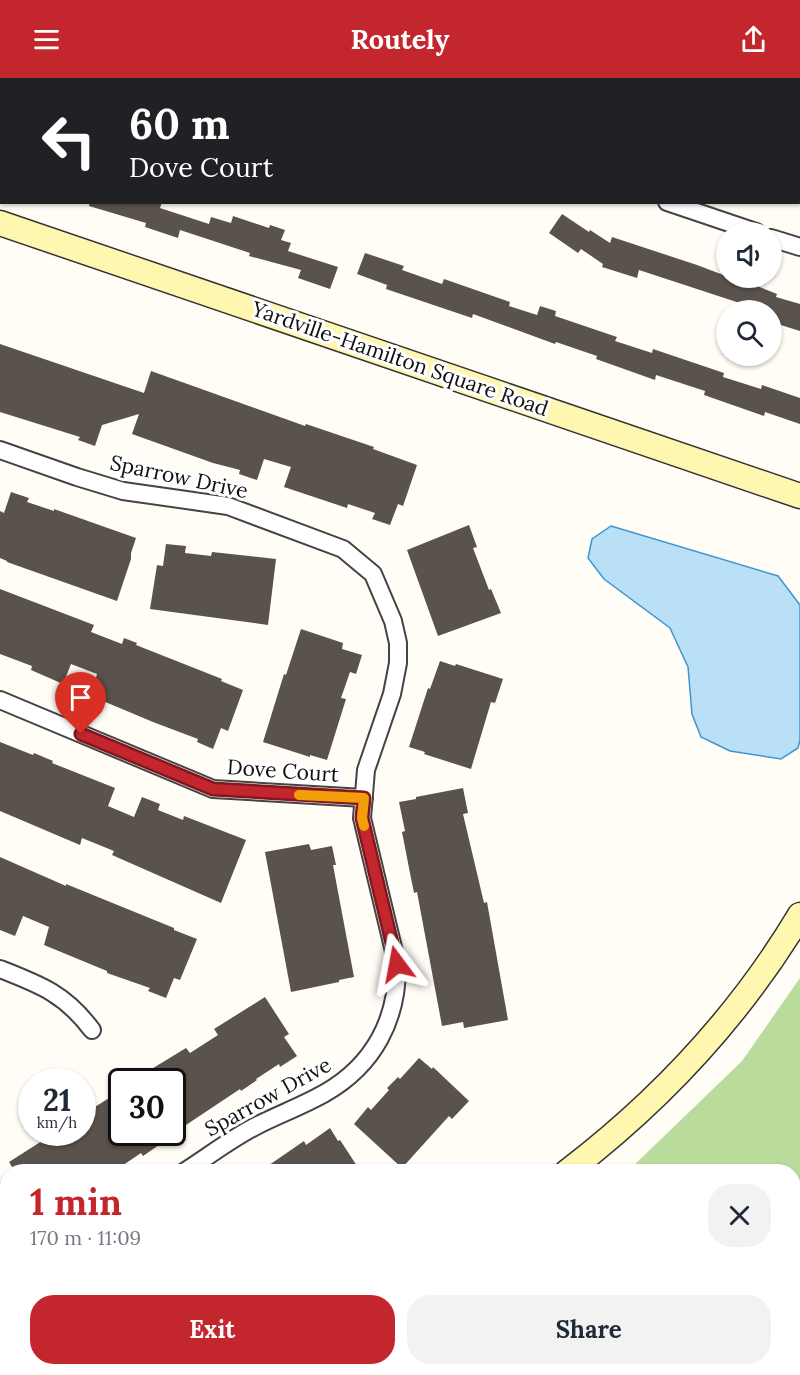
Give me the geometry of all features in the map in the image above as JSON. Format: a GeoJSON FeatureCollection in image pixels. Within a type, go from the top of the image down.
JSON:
{"type":"FeatureCollection","features":[{"type":"Feature","properties":{"kind":"street"},"geometry":{"type":"LineString","coordinates":[[673,204],[726,222]]}},
{"type":"Feature","properties":{"kind":"street","name":"Yardville-Hamilton Square Road"},"geometry":{"type":"LineString","coordinates":[[0,223],[800,496]]}},
{"type":"Feature","properties":{"kind":"street"},"geometry":{"type":"LineString","coordinates":[[782,242],[800,248]]}},
{"type":"Feature","properties":{"kind":"street","name":"Sparrow Drive"},"geometry":{"type":"LineString","coordinates":[[0,450],[123,491],[228,506],[343,549],[373,574],[393,621],[398,643],[398,663],[392,694],[366,770],[362,818],[397,964],[397,987],[393,1006],[380,1041],[347,1079],[325,1093],[237,1137],[196,1164]]}},
{"type":"Feature","properties":{"kind":"street","name":"Dove Court"},"geometry":{"type":"LineString","coordinates":[[0,700],[213,789],[364,798]]}},
{"type":"Feature","properties":{"kind":"street"},"geometry":{"type":"LineString","coordinates":[[578,1164],[609,1140],[655,1097],[708,1042],[776,956],[800,915]]}},
{"type":"Feature","properties":{"kind":"street"},"geometry":{"type":"LineString","coordinates":[[0,969],[31,981],[59,996],[78,1011],[92,1030]]}},
{"type":"Feature","properties":{"kind":"green space"},"geometry":{"type":"Polygon","coordinates":[[[800,978],[800,1164],[635,1164],[742,1061],[800,978]]]}},
{"type":"Feature","properties":{"kind":"water"},"geometry":{"type":"Polygon","coordinates":[[[611,526],[778,576],[800,605],[800,740],[798,748],[781,759],[730,751],[701,737],[692,714],[688,667],[670,628],[604,579],[588,558],[592,539],[611,526]]]}},
{"type":"Feature","properties":{"kind":"building"},"geometry":{"type":"Polygon","coordinates":[[[90,204],[161,204],[160,208],[209,224],[211,217],[231,223],[233,216],[269,228],[270,225],[285,230],[281,240],[291,243],[288,251],[338,267],[330,289],[298,278],[301,270],[249,256],[250,253],[180,230],[178,238],[145,227],[146,223],[89,206],[90,204]]]}},
{"type":"Feature","properties":{"kind":"building"},"geometry":{"type":"Polygon","coordinates":[[[562,214],[610,243],[612,237],[716,272],[716,288],[762,288],[777,294],[776,297],[800,304],[800,331],[782,325],[782,300],[730,300],[639,270],[637,278],[602,267],[603,264],[581,249],[578,253],[549,233],[562,214]]]}},
{"type":"Feature","properties":{"kind":"building"},"geometry":{"type":"Polygon","coordinates":[[[365,253],[404,266],[402,270],[442,284],[444,279],[510,302],[509,306],[537,315],[540,306],[556,311],[555,316],[617,337],[615,341],[652,353],[653,349],[724,373],[723,377],[761,389],[762,385],[800,398],[800,424],[765,412],[764,416],[704,395],[705,391],[656,375],[655,380],[556,342],[555,344],[473,314],[472,318],[386,289],[387,285],[357,274],[365,253]]]}},
{"type":"Feature","properties":{"kind":"building"},"geometry":{"type":"Polygon","coordinates":[[[0,344],[144,393],[151,371],[305,426],[306,424],[374,447],[373,449],[417,465],[403,506],[398,504],[390,525],[372,519],[375,513],[348,504],[347,508],[284,487],[291,467],[264,459],[257,480],[239,474],[240,470],[213,463],[132,434],[139,414],[102,425],[95,446],[78,440],[80,437],[0,412],[0,344]]]}},
{"type":"Feature","properties":{"kind":"building"},"geometry":{"type":"Polygon","coordinates":[[[11,492],[29,498],[27,502],[54,511],[54,509],[136,538],[117,601],[0,558],[0,511],[4,513],[11,492]]]}},
{"type":"Feature","properties":{"kind":"building"},"geometry":{"type":"Polygon","coordinates":[[[469,525],[477,547],[473,548],[489,590],[491,589],[501,613],[438,636],[407,550],[469,525]]]}},
{"type":"Feature","properties":{"kind":"building"},"geometry":{"type":"Polygon","coordinates":[[[166,544],[186,546],[185,553],[211,556],[212,552],[276,559],[268,625],[150,609],[157,565],[163,566],[166,544]]]}},
{"type":"Feature","properties":{"kind":"building"},"geometry":{"type":"Polygon","coordinates":[[[0,589],[94,625],[91,632],[122,644],[124,638],[243,690],[228,731],[221,728],[213,749],[197,742],[198,739],[91,696],[97,674],[71,664],[63,684],[31,670],[32,666],[0,654],[0,589]]]}},
{"type":"Feature","properties":{"kind":"building"},"geometry":{"type":"Polygon","coordinates":[[[301,629],[343,643],[342,649],[362,655],[356,674],[350,672],[341,698],[346,699],[327,760],[263,742],[301,629]]]}},
{"type":"Feature","properties":{"kind":"building"},"geometry":{"type":"Polygon","coordinates":[[[440,661],[503,679],[495,703],[491,702],[471,769],[409,747],[428,688],[430,689],[440,661]]]}},
{"type":"Feature","properties":{"kind":"building"},"geometry":{"type":"Polygon","coordinates":[[[0,742],[33,755],[34,753],[53,761],[52,763],[115,788],[108,806],[134,817],[142,797],[160,804],[158,810],[183,820],[184,816],[246,840],[221,903],[112,855],[114,851],[82,838],[80,845],[0,811],[0,742]]]}},
{"type":"Feature","properties":{"kind":"building"},"geometry":{"type":"Polygon","coordinates":[[[463,788],[468,813],[463,814],[484,903],[487,902],[508,1020],[464,1028],[463,1022],[442,1026],[417,892],[414,893],[402,832],[405,831],[399,802],[463,788]]]}},
{"type":"Feature","properties":{"kind":"building"},"geometry":{"type":"Polygon","coordinates":[[[309,844],[311,850],[332,846],[336,865],[333,865],[354,977],[291,992],[265,852],[309,844]]]}},
{"type":"Feature","properties":{"kind":"building"},"geometry":{"type":"Polygon","coordinates":[[[0,857],[197,939],[180,980],[174,978],[166,998],[148,991],[150,988],[107,973],[107,971],[44,945],[49,927],[23,916],[15,936],[0,930],[0,857]]]}},
{"type":"Feature","properties":{"kind":"building"},"geometry":{"type":"Polygon","coordinates":[[[265,997],[289,1034],[284,1037],[297,1056],[280,1067],[279,1064],[186,1125],[186,1068],[153,1068],[186,1048],[190,1053],[218,1035],[214,1029],[265,997]]]}},
{"type":"Feature","properties":{"kind":"building"},"geometry":{"type":"Polygon","coordinates":[[[419,1058],[432,1069],[433,1067],[469,1101],[452,1119],[449,1116],[406,1164],[398,1164],[354,1124],[368,1107],[371,1110],[398,1077],[400,1079],[419,1058]]]}},
{"type":"Feature","properties":{"kind":"building"},"geometry":{"type":"Polygon","coordinates":[[[108,1099],[108,1146],[158,1146],[143,1156],[141,1153],[125,1164],[10,1164],[9,1162],[34,1146],[96,1146],[96,1106],[108,1099]]]}},
{"type":"Feature","properties":{"kind":"building"},"geometry":{"type":"Polygon","coordinates":[[[330,1128],[356,1164],[271,1164],[304,1141],[306,1145],[330,1128]]]}},
{"type":"Feature","properties":{"kind":"slow traffic"},"geometry":{"type":"LineString","coordinates":[[299,795],[364,798],[362,818],[364,826]]}},
{"type":"Feature","properties":{"kind":"route"},"geometry":{"type":"LineString","coordinates":[[81,734],[213,789],[364,798],[362,818],[397,964]]}}]}
